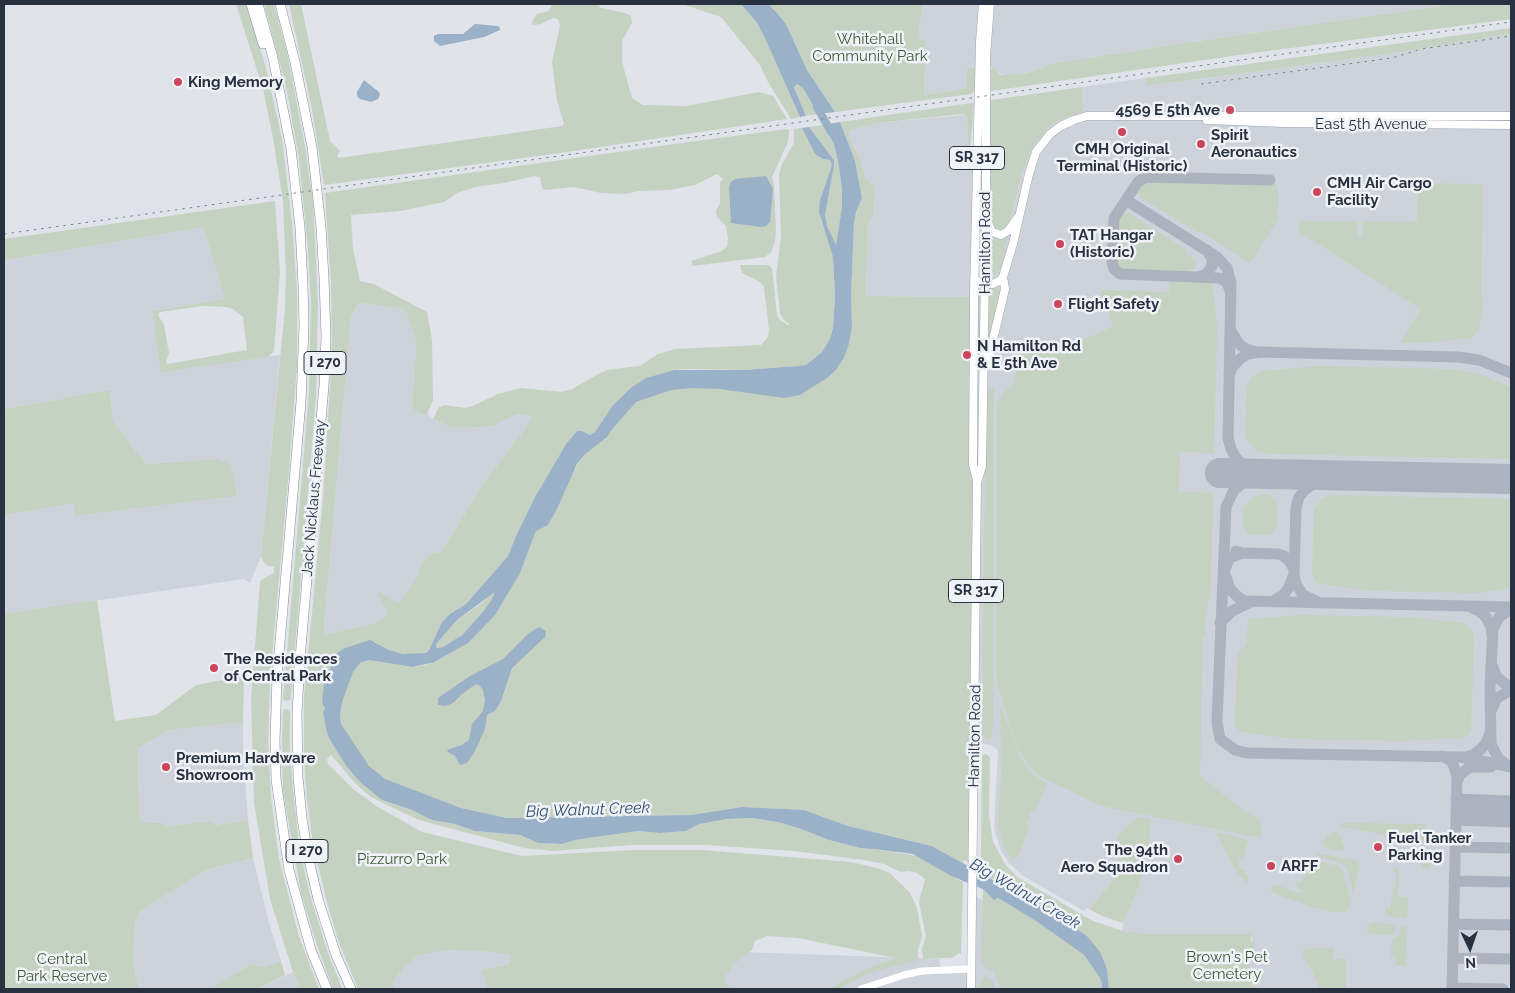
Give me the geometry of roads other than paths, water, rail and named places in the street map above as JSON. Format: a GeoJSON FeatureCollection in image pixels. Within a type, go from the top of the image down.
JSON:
{"type":"FeatureCollection","features":[{"type":"Feature","properties":{"kind":"highway"},"geometry":{"type":"LineString","coordinates":[[251,4],[272,73],[280,90]]}},
{"type":"Feature","properties":{"kind":"highway","name":"Jack Nicklaus Freeway"},"geometry":{"type":"LineString","coordinates":[[258,4],[280,90],[291,149],[300,227],[304,326],[301,402],[277,676],[276,779],[289,870],[311,950],[327,989]]}},
{"type":"Feature","properties":{"kind":"highway","name":"Jack Nicklaus Freeway"},"geometry":{"type":"LineString","coordinates":[[281,4],[302,94],[316,175],[321,227],[325,327],[323,400],[298,687],[298,777],[307,847],[318,899],[336,955],[351,989]]}},
{"type":"Feature","properties":{"kind":"main road","name":"Hamilton Road"},"geometry":{"type":"LineString","coordinates":[[971,989],[977,482],[973,465],[974,280],[980,42],[983,4]]}},
{"type":"Feature","properties":{"kind":"main road","name":"Hamilton Road"},"geometry":{"type":"LineString","coordinates":[[977,482],[982,466],[986,56],[990,4]]}},
{"type":"Feature","properties":{"kind":"main road","name":"East 5th Avenue"},"geometry":{"type":"LineString","coordinates":[[1170,115],[1261,123],[1511,125]]}},
{"type":"Feature","properties":{"kind":"main road","name":"East 5th Avenue"},"geometry":{"type":"LineString","coordinates":[[984,381],[1004,289],[1002,278],[1010,254],[1029,174],[1036,152],[1045,140],[1060,126],[1087,116],[1511,116]]}},
{"type":"Feature","properties":{"kind":"main road"},"geometry":{"type":"LineString","coordinates":[[986,209],[989,227],[992,232],[998,235],[1008,231],[1020,213]]}},
{"type":"Feature","properties":{"kind":"main road"},"geometry":{"type":"LineString","coordinates":[[974,280],[985,284],[995,283],[1002,278]]}},
{"type":"Feature","properties":{"kind":"main road"},"geometry":{"type":"LineString","coordinates":[[861,989],[922,971],[971,969]]}},
{"type":"Feature","properties":{"kind":"water"},"geometry":{"type":"Polygon","coordinates":[[[741,4],[768,4],[776,12],[786,24],[807,70],[835,112],[818,114],[803,88],[797,84],[794,87],[806,116],[800,117],[764,36],[757,23],[741,4]]]}},
{"type":"Feature","properties":{"kind":"water"},"geometry":{"type":"Polygon","coordinates":[[[475,24],[498,26],[500,30],[484,37],[440,46],[434,41],[434,36],[438,34],[463,34],[475,24]]]}},
{"type":"Feature","properties":{"kind":"water"},"geometry":{"type":"Polygon","coordinates":[[[364,80],[379,92],[378,99],[371,102],[360,99],[357,96],[357,92],[364,80]]]}},
{"type":"Feature","properties":{"kind":"water"},"geometry":{"type":"Polygon","coordinates":[[[840,122],[855,161],[862,198],[854,223],[851,296],[852,326],[844,358],[836,370],[800,395],[784,398],[720,389],[692,388],[671,390],[636,402],[607,437],[584,455],[577,464],[548,525],[536,531],[520,573],[495,615],[468,643],[434,662],[413,667],[369,660],[360,663],[353,672],[342,702],[341,724],[369,766],[385,779],[461,808],[507,818],[691,815],[742,807],[804,810],[848,826],[932,846],[1060,917],[1087,936],[1100,952],[1107,969],[1109,989],[1101,989],[1100,978],[1084,955],[1036,921],[998,898],[994,900],[983,889],[951,876],[913,854],[860,848],[829,840],[778,822],[752,818],[727,819],[699,824],[686,831],[660,833],[638,831],[575,840],[562,844],[538,843],[520,835],[475,831],[455,824],[432,820],[412,810],[382,800],[361,783],[347,767],[329,738],[326,729],[323,712],[325,709],[322,702],[324,684],[337,653],[345,648],[370,640],[389,650],[403,654],[426,653],[442,622],[450,614],[466,604],[508,556],[535,497],[566,444],[577,431],[590,435],[595,432],[613,405],[632,387],[646,378],[674,370],[745,370],[806,365],[822,352],[830,339],[833,328],[835,296],[833,257],[819,212],[820,200],[832,165],[830,160],[823,159],[815,154],[802,128],[809,127],[834,160],[825,215],[827,226],[836,245],[842,207],[842,191],[834,144],[823,125],[840,122]],[[495,592],[457,620],[436,644],[436,648],[443,647],[462,635],[491,601],[495,592]]]}},
{"type":"Feature","properties":{"kind":"water"},"geometry":{"type":"Polygon","coordinates":[[[766,176],[773,189],[770,222],[766,226],[761,227],[731,223],[729,187],[731,182],[735,179],[766,176]]]}},
{"type":"Feature","properties":{"kind":"water"},"geometry":{"type":"Polygon","coordinates":[[[539,627],[546,631],[545,637],[512,668],[501,701],[495,711],[487,715],[485,729],[474,753],[467,763],[460,765],[455,756],[447,750],[462,745],[469,740],[472,724],[483,711],[485,700],[483,690],[476,684],[453,703],[446,706],[438,705],[438,698],[470,676],[503,659],[528,634],[539,627]]]}},
{"type":"Feature","properties":{"kind":"waterway","name":"Big Walnut Creek"},"geometry":{"type":"LineString","coordinates":[[817,107],[831,132]]}},
{"type":"Feature","properties":{"kind":"railway"},"geometry":{"type":"LineString","coordinates":[[4,234],[1511,22]]}},
{"type":"Feature","properties":{"kind":"railway"},"geometry":{"type":"LineString","coordinates":[[1201,84],[1392,58],[1421,49],[1511,36]]}},
{"type":"Feature","properties":{"kind":"place","name":"King Memory"},"geometry":{"type":"Point","coordinates":[178,82]}},
{"type":"Feature","properties":{"kind":"place","name":"4569 E 5th Ave"},"geometry":{"type":"Point","coordinates":[1230,110]}},
{"type":"Feature","properties":{"kind":"place","name":"CMH Original Terminal (Historic)"},"geometry":{"type":"Point","coordinates":[1122,132]}},
{"type":"Feature","properties":{"kind":"place","name":"Spirit Aeronautics"},"geometry":{"type":"Point","coordinates":[1201,144]}},
{"type":"Feature","properties":{"kind":"place","name":"CMH Air Cargo Facility"},"geometry":{"type":"Point","coordinates":[1317,192]}},
{"type":"Feature","properties":{"kind":"place","name":"TAT Hangar (Historic)"},"geometry":{"type":"Point","coordinates":[1060,244]}},
{"type":"Feature","properties":{"kind":"place","name":"Flight Safety"},"geometry":{"type":"Point","coordinates":[1058,304]}},
{"type":"Feature","properties":{"kind":"place","name":"N Hamilton Rd & E 5th Ave"},"geometry":{"type":"Point","coordinates":[967,355]}},
{"type":"Feature","properties":{"kind":"place","name":"The Residences of Central Park"},"geometry":{"type":"Point","coordinates":[214,668]}},
{"type":"Feature","properties":{"kind":"place","name":"Premium Hardware Showroom"},"geometry":{"type":"Point","coordinates":[166,767]}},
{"type":"Feature","properties":{"kind":"place","name":"Fuel Tanker Parking"},"geometry":{"type":"Point","coordinates":[1378,847]}},
{"type":"Feature","properties":{"kind":"place","name":"The 94th Aero Squadron"},"geometry":{"type":"Point","coordinates":[1178,859]}},
{"type":"Feature","properties":{"kind":"place","name":"ARFF"},"geometry":{"type":"Point","coordinates":[1271,866]}},
{"type":"Feature","properties":{"kind":"park label","name":"Whitehall Community Park"},"geometry":{"type":"Point","coordinates":[870,48]}},
{"type":"Feature","properties":{"kind":"park label","name":"Pizzurro Park"},"geometry":{"type":"Point","coordinates":[402,859]}},
{"type":"Feature","properties":{"kind":"park label","name":"Brown's Pet Cemetery"},"geometry":{"type":"Point","coordinates":[1227,966]}},
{"type":"Feature","properties":{"kind":"park label","name":"Central Park Reserve"},"geometry":{"type":"Point","coordinates":[62,968]}}]}
